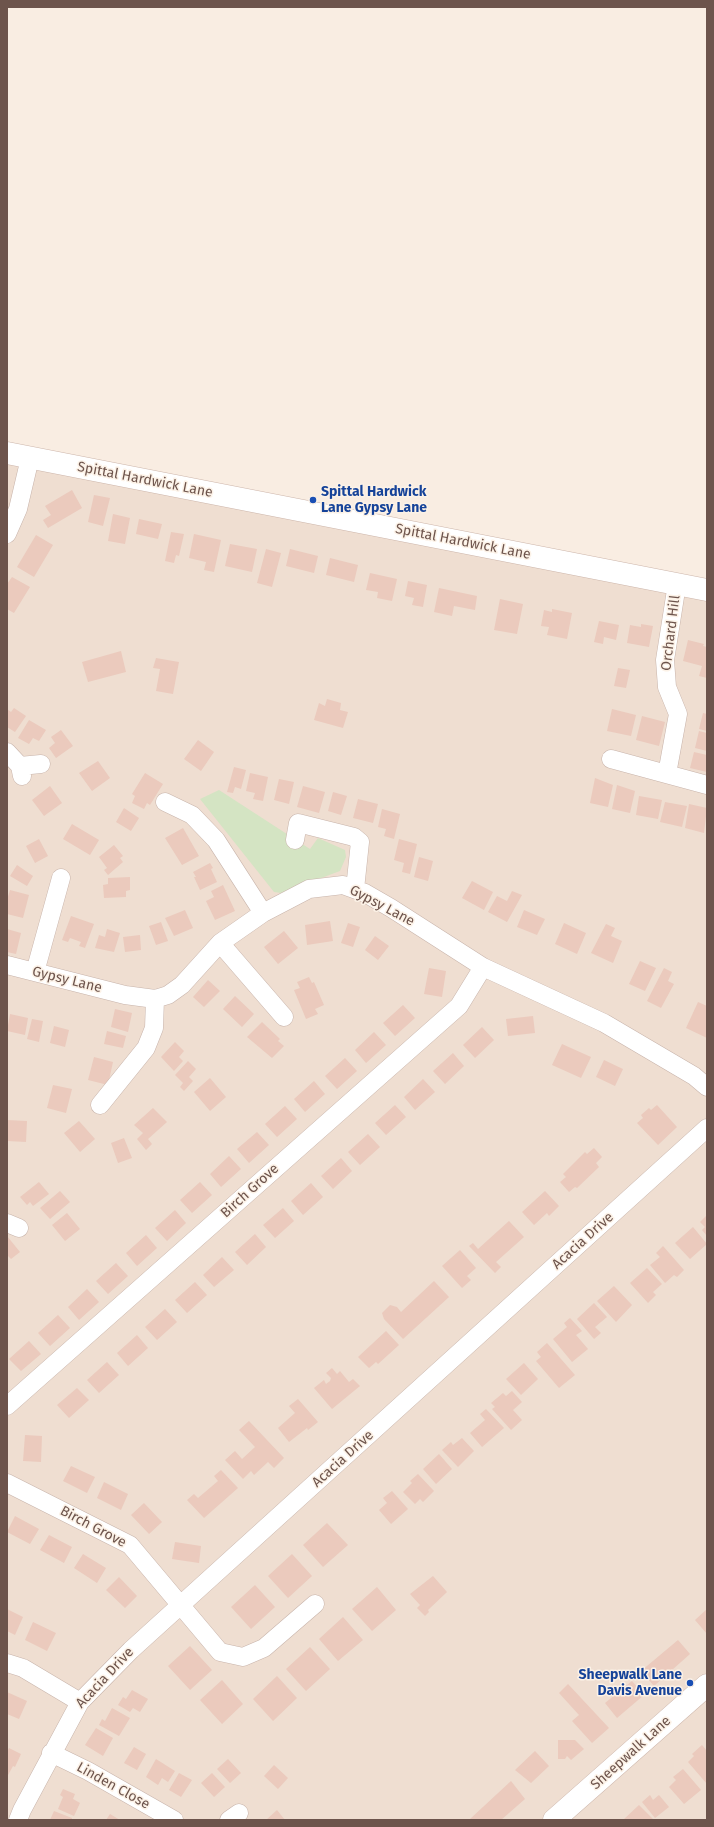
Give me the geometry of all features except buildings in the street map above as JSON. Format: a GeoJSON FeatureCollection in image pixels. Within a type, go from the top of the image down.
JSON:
{"type":"FeatureCollection","features":[{"type":"Feature","properties":{"kind":"street","name":"Spittal Hardwick Lane"},"geometry":{"type":"LineString","coordinates":[[7,453],[707,590]]}},
{"type":"Feature","properties":{"kind":"street"},"geometry":{"type":"LineString","coordinates":[[7,534],[18,509],[30,458]]}},
{"type":"Feature","properties":{"kind":"street","name":"Orchard Hill"},"geometry":{"type":"LineString","coordinates":[[667,774],[678,714],[667,687],[665,660],[677,584]]}},
{"type":"Feature","properties":{"kind":"street"},"geometry":{"type":"LineString","coordinates":[[7,752],[21,771],[41,764]]}},
{"type":"Feature","properties":{"kind":"street"},"geometry":{"type":"LineString","coordinates":[[611,759],[707,786]]}},
{"type":"Feature","properties":{"kind":"street"},"geometry":{"type":"LineString","coordinates":[[165,802],[192,815],[216,840],[263,912]]}},
{"type":"Feature","properties":{"kind":"street"},"geometry":{"type":"LineString","coordinates":[[295,840],[298,824],[354,837],[360,842],[355,889]]}},
{"type":"Feature","properties":{"kind":"street"},"geometry":{"type":"LineString","coordinates":[[35,972],[61,878]]}},
{"type":"Feature","properties":{"kind":"street","name":"Gypsy Lane"},"geometry":{"type":"LineString","coordinates":[[7,965],[125,995],[155,999],[168,995],[182,984],[220,943],[263,912],[309,889],[343,885],[355,889],[424,928],[483,967],[604,1023],[694,1076],[707,1087]]}},
{"type":"Feature","properties":{"kind":"street"},"geometry":{"type":"LineString","coordinates":[[220,943],[284,1017]]}},
{"type":"Feature","properties":{"kind":"street","name":"Birch Grove"},"geometry":{"type":"LineString","coordinates":[[7,1406],[459,1006],[483,967]]}},
{"type":"Feature","properties":{"kind":"street"},"geometry":{"type":"LineString","coordinates":[[100,1105],[146,1048],[154,1028],[155,999]]}},
{"type":"Feature","properties":{"kind":"street","name":"Acacia Drive"},"geometry":{"type":"LineString","coordinates":[[18,1820],[51,1753],[80,1702],[131,1650],[181,1607],[707,1128]]}},
{"type":"Feature","properties":{"kind":"street","name":"Birch Grove"},"geometry":{"type":"LineString","coordinates":[[7,1483],[130,1545],[220,1652],[243,1657],[264,1648],[315,1604]]}},
{"type":"Feature","properties":{"kind":"street"},"geometry":{"type":"LineString","coordinates":[[7,1663],[23,1668],[80,1702]]}},
{"type":"Feature","properties":{"kind":"street","name":"Sheepwalk Lane"},"geometry":{"type":"LineString","coordinates":[[554,1820],[707,1685]]}},
{"type":"Feature","properties":{"kind":"street","name":"Linden Close"},"geometry":{"type":"LineString","coordinates":[[51,1753],[174,1820]]}},
{"type":"Feature","properties":{"kind":"shaded area"},"geometry":{"type":"Polygon","coordinates":[[[7,453],[707,590],[707,1820],[7,1820],[7,453]]]}},
{"type":"Feature","properties":{"kind":"green space"},"geometry":{"type":"Polygon","coordinates":[[[219,790],[310,849],[318,838],[345,850],[346,857],[340,871],[281,893],[274,892],[200,799],[219,790]]]}},
{"type":"Feature","properties":{"kind":"place","name":"Spittal Hardwick Lane Gypsy Lane"},"geometry":{"type":"Point","coordinates":[313,500]}},
{"type":"Feature","properties":{"kind":"place","name":"Sheepwalk Lane Davis Avenue"},"geometry":{"type":"Point","coordinates":[690,1683]}}]}
